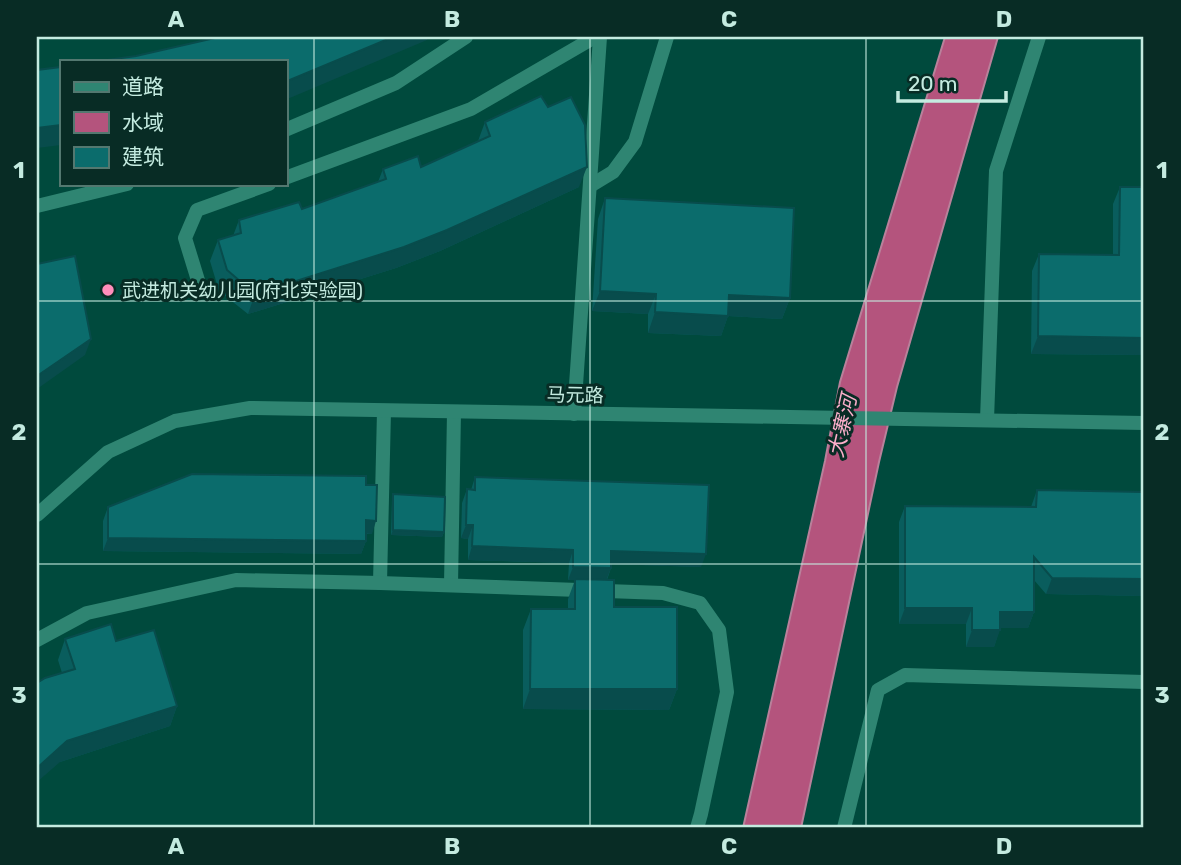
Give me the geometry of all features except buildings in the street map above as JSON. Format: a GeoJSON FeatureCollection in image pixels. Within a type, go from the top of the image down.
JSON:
{"type":"FeatureCollection","features":[{"type":"Feature","properties":{"kind":"street"},"geometry":{"type":"LineString","coordinates":[[287,129],[396,83],[466,37]]}},
{"type":"Feature","properties":{"kind":"street"},"geometry":{"type":"LineString","coordinates":[[287,177],[471,109],[598,37]]}},
{"type":"Feature","properties":{"kind":"street"},"geometry":{"type":"LineString","coordinates":[[575,414],[598,37]]}},
{"type":"Feature","properties":{"kind":"street"},"geometry":{"type":"LineString","coordinates":[[590,186],[613,172],[635,142],[667,37]]}},
{"type":"Feature","properties":{"kind":"street"},"geometry":{"type":"LineString","coordinates":[[987,420],[996,171],[1039,37]]}},
{"type":"Feature","properties":{"kind":"street"},"geometry":{"type":"LineString","coordinates":[[37,206],[119,186]]}},
{"type":"Feature","properties":{"kind":"street"},"geometry":{"type":"LineString","coordinates":[[201,290],[185,238],[197,210],[263,186]]}},
{"type":"Feature","properties":{"kind":"street","name":"马元路"},"geometry":{"type":"LineString","coordinates":[[37,515],[108,452],[175,421],[250,408],[1144,423]]}},
{"type":"Feature","properties":{"kind":"street"},"geometry":{"type":"LineString","coordinates":[[380,583],[384,411]]}},
{"type":"Feature","properties":{"kind":"street"},"geometry":{"type":"LineString","coordinates":[[451,585],[454,412]]}},
{"type":"Feature","properties":{"kind":"street"},"geometry":{"type":"LineString","coordinates":[[37,640],[87,613],[236,580],[663,593],[700,603],[719,631],[727,692],[697,828]]}},
{"type":"Feature","properties":{"kind":"street"},"geometry":{"type":"LineString","coordinates":[[844,828],[878,690],[905,675],[1144,682]]}},
{"type":"Feature","properties":{"kind":"water","name":"大寨河"},"geometry":{"type":"Polygon","coordinates":[[[945,37],[998,37],[897,387],[801,828],[743,828],[825,461],[840,382],[945,37]]]}},
{"type":"Feature","properties":{"kind":"place","name":"武进机关幼儿园(府北实验园)"},"geometry":{"type":"Point","coordinates":[108,290]}}]}
